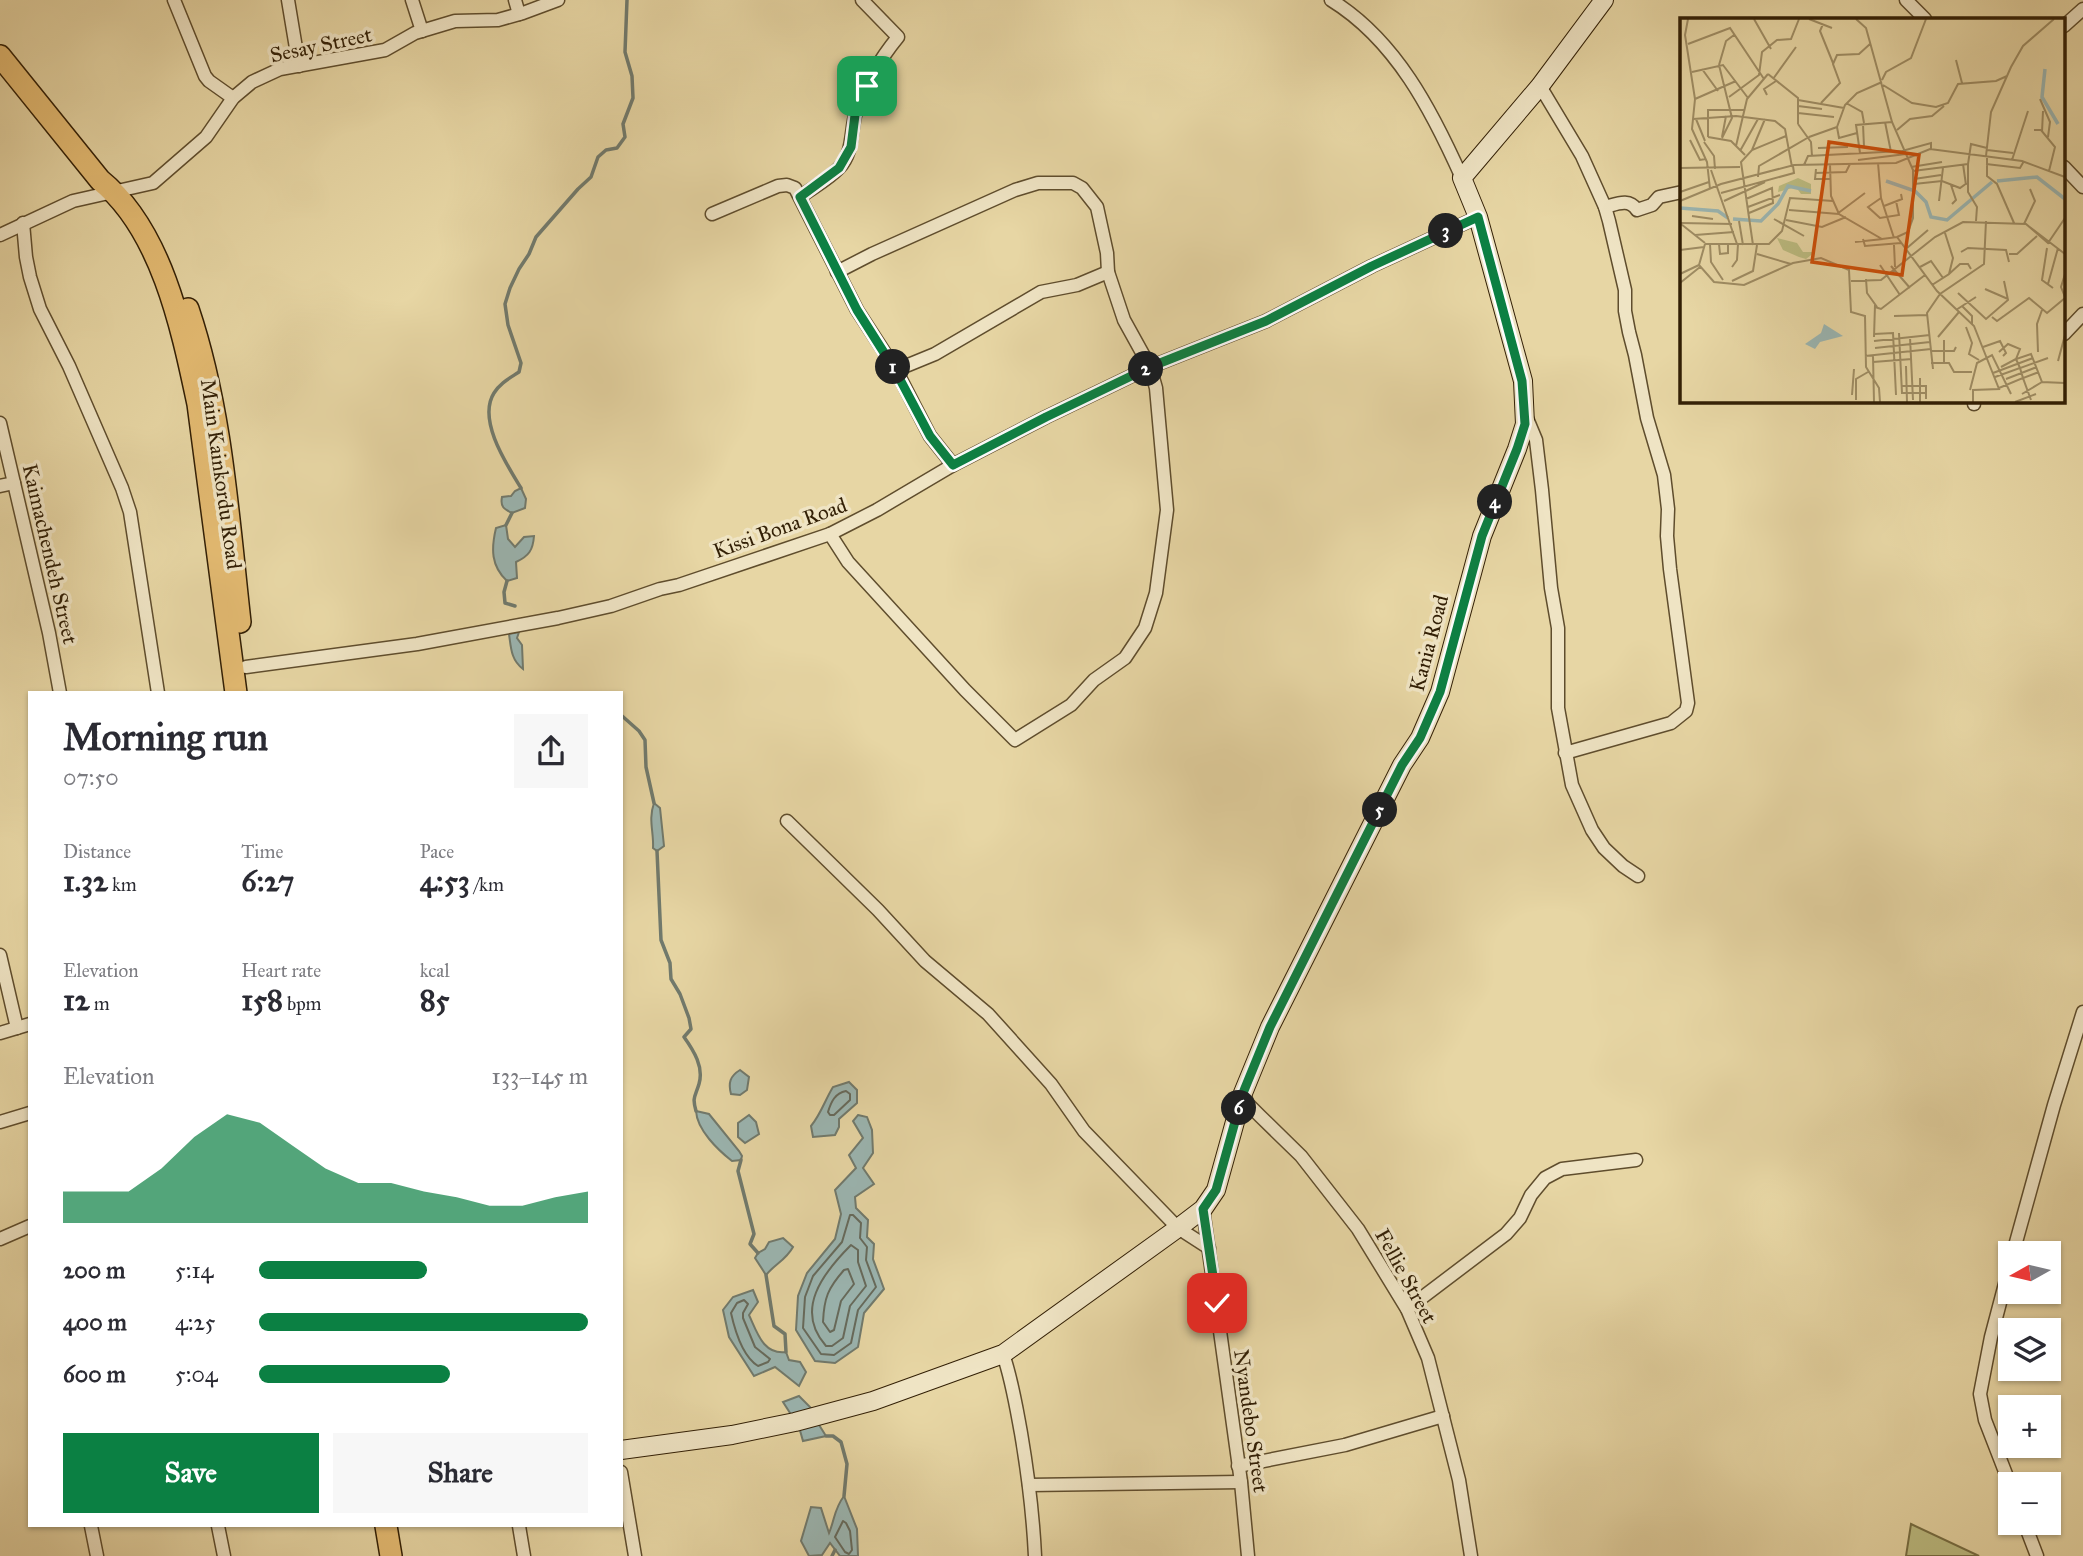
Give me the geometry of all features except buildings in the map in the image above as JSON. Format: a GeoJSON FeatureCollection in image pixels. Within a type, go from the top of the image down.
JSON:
{"type":"FeatureCollection","features":[{"type":"Feature","properties":{"kind":"main road"},"geometry":{"type":"LineString","coordinates":[[1462,178],[1540,86],[1604,0]]}},
{"type":"Feature","properties":{"kind":"main road"},"geometry":{"type":"LineString","coordinates":[[0,56],[114,187],[144,231],[161,269],[212,438],[235,640],[236,691]]}},
{"type":"Feature","properties":{"kind":"main road","name":"Kania Road"},"geometry":{"type":"LineString","coordinates":[[1203,1209],[1216,1190],[1243,1093],[1270,1027],[1402,765],[1432,715],[1449,663],[1482,536],[1525,424],[1522,381],[1478,217],[1462,178]]}},
{"type":"Feature","properties":{"kind":"main road"},"geometry":{"type":"LineString","coordinates":[[235,640],[246,667],[250,691]]}},
{"type":"Feature","properties":{"kind":"main road"},"geometry":{"type":"LineString","coordinates":[[623,1450],[732,1435],[796,1422],[886,1396],[1003,1354],[1203,1209]]}},
{"type":"Feature","properties":{"kind":"main road"},"geometry":{"type":"LineString","coordinates":[[371,1527],[376,1556]]}},
{"type":"Feature","properties":{"kind":"main road"},"geometry":{"type":"LineString","coordinates":[[386,1527],[391,1556]]}},
{"type":"Feature","properties":{"kind":"street"},"geometry":{"type":"LineString","coordinates":[[174,0],[205,76],[233,98]]}},
{"type":"Feature","properties":{"kind":"street"},"geometry":{"type":"LineString","coordinates":[[288,0],[299,66]]}},
{"type":"Feature","properties":{"kind":"street"},"geometry":{"type":"LineString","coordinates":[[411,0],[422,31]]}},
{"type":"Feature","properties":{"kind":"street"},"geometry":{"type":"LineString","coordinates":[[515,0],[519,14]]}},
{"type":"Feature","properties":{"kind":"street","name":"Sesay Street"},"geometry":{"type":"LineString","coordinates":[[0,235],[74,201],[114,187],[153,183],[206,137],[233,98],[252,82],[280,69],[386,50],[422,31],[455,21],[498,20],[558,0]]}},
{"type":"Feature","properties":{"kind":"street"},"geometry":{"type":"LineString","coordinates":[[800,197],[839,168],[851,147],[855,115],[867,86],[880,59],[898,37],[862,0]]}},
{"type":"Feature","properties":{"kind":"street"},"geometry":{"type":"LineString","coordinates":[[1331,0],[1362,22],[1407,75],[1428,107],[1462,178]]}},
{"type":"Feature","properties":{"kind":"street"},"geometry":{"type":"LineString","coordinates":[[1906,0],[1924,18]]}},
{"type":"Feature","properties":{"kind":"street"},"geometry":{"type":"LineString","coordinates":[[2066,24],[2083,9]]}},
{"type":"Feature","properties":{"kind":"street"},"geometry":{"type":"LineString","coordinates":[[1540,86],[1582,156],[1605,207],[1625,290],[1625,311],[1647,418],[1664,475],[1671,583],[1688,704],[1686,711],[1671,723],[1564,753]]}},
{"type":"Feature","properties":{"kind":"street"},"geometry":{"type":"LineString","coordinates":[[2066,169],[2083,187]]}},
{"type":"Feature","properties":{"kind":"street"},"geometry":{"type":"LineString","coordinates":[[830,534],[848,562],[965,691],[1015,740],[1071,705],[1094,680],[1125,658],[1145,628],[1158,581],[1167,510],[1156,388],[1150,367],[1124,320],[1108,272],[1107,253],[1097,206],[1082,188],[1073,183],[1038,183],[1015,190],[837,272]]}},
{"type":"Feature","properties":{"kind":"street"},"geometry":{"type":"LineString","coordinates":[[712,214],[778,186],[795,188],[857,310],[895,370],[930,436],[953,465]]}},
{"type":"Feature","properties":{"kind":"street"},"geometry":{"type":"LineString","coordinates":[[1605,207],[1626,202],[1637,210],[1652,205],[1659,197],[1680,192]]}},
{"type":"Feature","properties":{"kind":"street","name":"Kissi Bona Road"},"geometry":{"type":"LineString","coordinates":[[246,667],[417,644],[585,612],[679,585],[830,534],[1046,417],[1150,367],[1266,321],[1372,266],[1478,217]]}},
{"type":"Feature","properties":{"kind":"street"},"geometry":{"type":"LineString","coordinates":[[23,223],[27,267],[40,309],[69,366],[130,512],[158,691]]}},
{"type":"Feature","properties":{"kind":"street"},"geometry":{"type":"LineString","coordinates":[[895,370],[935,354],[1041,292],[1077,285],[1108,272]]}},
{"type":"Feature","properties":{"kind":"street"},"geometry":{"type":"LineString","coordinates":[[2066,332],[2083,314]]}},
{"type":"Feature","properties":{"kind":"street"},"geometry":{"type":"LineString","coordinates":[[1525,412],[1536,440],[1551,588],[1558,628],[1558,708],[1564,753],[1572,785],[1592,830],[1604,848],[1638,876]]}},
{"type":"Feature","properties":{"kind":"street","name":"Kaimachendeh Street"},"geometry":{"type":"LineString","coordinates":[[0,423],[60,691]]}},
{"type":"Feature","properties":{"kind":"street"},"geometry":{"type":"LineString","coordinates":[[0,486],[14,483]]}},
{"type":"Feature","properties":{"kind":"street"},"geometry":{"type":"LineString","coordinates":[[787,821],[878,910],[925,961],[988,1014],[1051,1084],[1084,1131],[1178,1228],[1209,1248]]}},
{"type":"Feature","properties":{"kind":"street"},"geometry":{"type":"LineString","coordinates":[[0,956],[24,1026],[0,1033]]}},
{"type":"Feature","properties":{"kind":"street"},"geometry":{"type":"LineString","coordinates":[[2016,1241],[2083,1013]]}},
{"type":"Feature","properties":{"kind":"street","name":"Fellie Street"},"geometry":{"type":"LineString","coordinates":[[1243,1093],[1248,1104],[1301,1156],[1357,1229],[1407,1309],[1428,1358],[1460,1480],[1471,1556]]}},
{"type":"Feature","properties":{"kind":"street"},"geometry":{"type":"LineString","coordinates":[[0,1122],[28,1114]]}},
{"type":"Feature","properties":{"kind":"street"},"geometry":{"type":"LineString","coordinates":[[1407,1309],[1506,1234],[1520,1218],[1531,1195],[1545,1178],[1562,1169],[1636,1160]]}},
{"type":"Feature","properties":{"kind":"street","name":"Nyandebo Street"},"geometry":{"type":"LineString","coordinates":[[1203,1209],[1241,1482],[1248,1556]]}},
{"type":"Feature","properties":{"kind":"street"},"geometry":{"type":"LineString","coordinates":[[0,1239],[28,1227]]}},
{"type":"Feature","properties":{"kind":"street"},"geometry":{"type":"LineString","coordinates":[[2000,1304],[1980,1394],[1985,1420],[2005,1472]]}},
{"type":"Feature","properties":{"kind":"street"},"geometry":{"type":"LineString","coordinates":[[1003,1354],[1011,1375],[1029,1485],[1035,1556]]}},
{"type":"Feature","properties":{"kind":"street"},"geometry":{"type":"LineString","coordinates":[[1238,1466],[1345,1444],[1443,1416]]}},
{"type":"Feature","properties":{"kind":"street"},"geometry":{"type":"LineString","coordinates":[[1029,1485],[1241,1482]]}},
{"type":"Feature","properties":{"kind":"street"},"geometry":{"type":"LineString","coordinates":[[623,1484],[635,1556]]}},
{"type":"Feature","properties":{"kind":"street"},"geometry":{"type":"LineString","coordinates":[[91,1527],[97,1556]]}},
{"type":"Feature","properties":{"kind":"street"},"geometry":{"type":"LineString","coordinates":[[219,1527],[224,1556]]}},
{"type":"Feature","properties":{"kind":"street"},"geometry":{"type":"LineString","coordinates":[[519,1527],[524,1556]]}},
{"type":"Feature","properties":{"kind":"street"},"geometry":{"type":"LineString","coordinates":[[2029,1535],[2037,1556]]}},
{"type":"Feature","properties":{"kind":"green space"},"geometry":{"type":"Polygon","coordinates":[[[1911,1524],[1979,1556],[1906,1556],[1911,1524]]]}},
{"type":"Feature","properties":{"kind":"water"},"geometry":{"type":"Polygon","coordinates":[[[521,488],[526,499],[525,508],[512,513],[503,507],[502,497],[511,496],[521,488]]]}},
{"type":"Feature","properties":{"kind":"water"},"geometry":{"type":"Polygon","coordinates":[[[506,525],[508,539],[515,547],[524,537],[534,536],[530,552],[516,562],[517,578],[507,581],[495,563],[493,550],[496,528],[506,525]]]}},
{"type":"Feature","properties":{"kind":"water"},"geometry":{"type":"Polygon","coordinates":[[[519,632],[517,638],[522,645],[523,669],[514,658],[509,634],[519,632]]]}},
{"type":"Feature","properties":{"kind":"water"},"geometry":{"type":"Polygon","coordinates":[[[654,803],[660,808],[664,846],[657,851],[653,848],[651,820],[654,803]]]}},
{"type":"Feature","properties":{"kind":"water"},"geometry":{"type":"Polygon","coordinates":[[[740,1070],[749,1077],[747,1090],[740,1095],[731,1094],[731,1080],[740,1070]]]}},
{"type":"Feature","properties":{"kind":"water"},"geometry":{"type":"Polygon","coordinates":[[[849,1082],[857,1090],[857,1103],[839,1119],[835,1135],[813,1137],[811,1126],[833,1087],[849,1082]]]}},
{"type":"Feature","properties":{"kind":"water"},"geometry":{"type":"Polygon","coordinates":[[[696,1111],[709,1114],[739,1151],[741,1160],[732,1161],[715,1145],[700,1125],[696,1111]]]}},
{"type":"Feature","properties":{"kind":"water"},"geometry":{"type":"Polygon","coordinates":[[[749,1115],[756,1122],[759,1134],[745,1143],[738,1137],[738,1123],[749,1115]]]}},
{"type":"Feature","properties":{"kind":"water"},"geometry":{"type":"Polygon","coordinates":[[[858,1115],[867,1117],[872,1130],[873,1153],[863,1168],[874,1184],[855,1197],[856,1208],[868,1220],[867,1237],[874,1244],[873,1259],[884,1289],[864,1313],[858,1347],[835,1363],[815,1361],[796,1330],[798,1296],[807,1273],[835,1239],[841,1214],[835,1190],[856,1168],[849,1155],[863,1138],[853,1121],[858,1115]]]}},
{"type":"Feature","properties":{"kind":"water"},"geometry":{"type":"Polygon","coordinates":[[[783,1238],[793,1247],[766,1275],[755,1258],[769,1242],[783,1238]]]}},
{"type":"Feature","properties":{"kind":"water"},"geometry":{"type":"Polygon","coordinates":[[[753,1290],[758,1302],[749,1315],[755,1328],[766,1346],[778,1352],[786,1352],[789,1360],[800,1362],[806,1372],[799,1386],[775,1367],[754,1376],[729,1337],[723,1310],[733,1297],[753,1290]]]}},
{"type":"Feature","properties":{"kind":"water"},"geometry":{"type":"Polygon","coordinates":[[[799,1396],[812,1409],[826,1436],[803,1441],[799,1427],[783,1402],[799,1396]]]}},
{"type":"Feature","properties":{"kind":"water"},"geometry":{"type":"Polygon","coordinates":[[[844,1496],[857,1529],[858,1556],[840,1556],[830,1543],[822,1555],[809,1556],[801,1541],[811,1507],[821,1508],[829,1533],[836,1510],[844,1496]]]}},
{"type":"Feature","properties":{"kind":"waterway"},"geometry":{"type":"LineString","coordinates":[[521,488],[496,442],[489,416],[494,393],[519,372],[521,363],[508,325],[505,304],[510,288],[536,237],[591,177],[598,157],[606,150],[617,148],[625,137],[623,124],[633,98],[632,76],[625,52],[627,0]]}},
{"type":"Feature","properties":{"kind":"waterway"},"geometry":{"type":"LineString","coordinates":[[506,525],[512,513]]}},
{"type":"Feature","properties":{"kind":"waterway"},"geometry":{"type":"LineString","coordinates":[[507,581],[505,603],[515,606]]}},
{"type":"Feature","properties":{"kind":"waterway"},"geometry":{"type":"LineString","coordinates":[[623,717],[645,740],[646,767],[654,803]]}},
{"type":"Feature","properties":{"kind":"waterway"},"geometry":{"type":"LineString","coordinates":[[657,851],[661,940],[670,963],[671,979],[689,1018],[691,1029],[684,1037],[700,1071],[694,1100],[696,1111]]}},
{"type":"Feature","properties":{"kind":"waterway"},"geometry":{"type":"LineString","coordinates":[[741,1160],[738,1171],[754,1234],[750,1244],[758,1253]]}},
{"type":"Feature","properties":{"kind":"waterway"},"geometry":{"type":"LineString","coordinates":[[766,1275],[774,1326],[785,1334],[786,1352]]}},
{"type":"Feature","properties":{"kind":"waterway"},"geometry":{"type":"LineString","coordinates":[[826,1436],[833,1436],[841,1442],[847,1464],[844,1496]]}},
{"type":"Feature","properties":{"kind":"waterway"},"geometry":{"type":"LineString","coordinates":[[832,1556],[835,1550]]}},
{"type":"Feature","properties":{"kind":"route"},"geometry":{"type":"LineString","coordinates":[[867,86],[855,115],[851,147],[839,168],[800,197],[857,310],[895,370],[930,436],[953,465],[1150,367],[1266,321],[1372,266],[1478,217],[1522,381],[1525,424],[1482,536],[1449,663],[1432,715],[1402,765],[1297,971],[1253,1065],[1243,1093],[1216,1190],[1203,1209],[1217,1303]]}}]}
